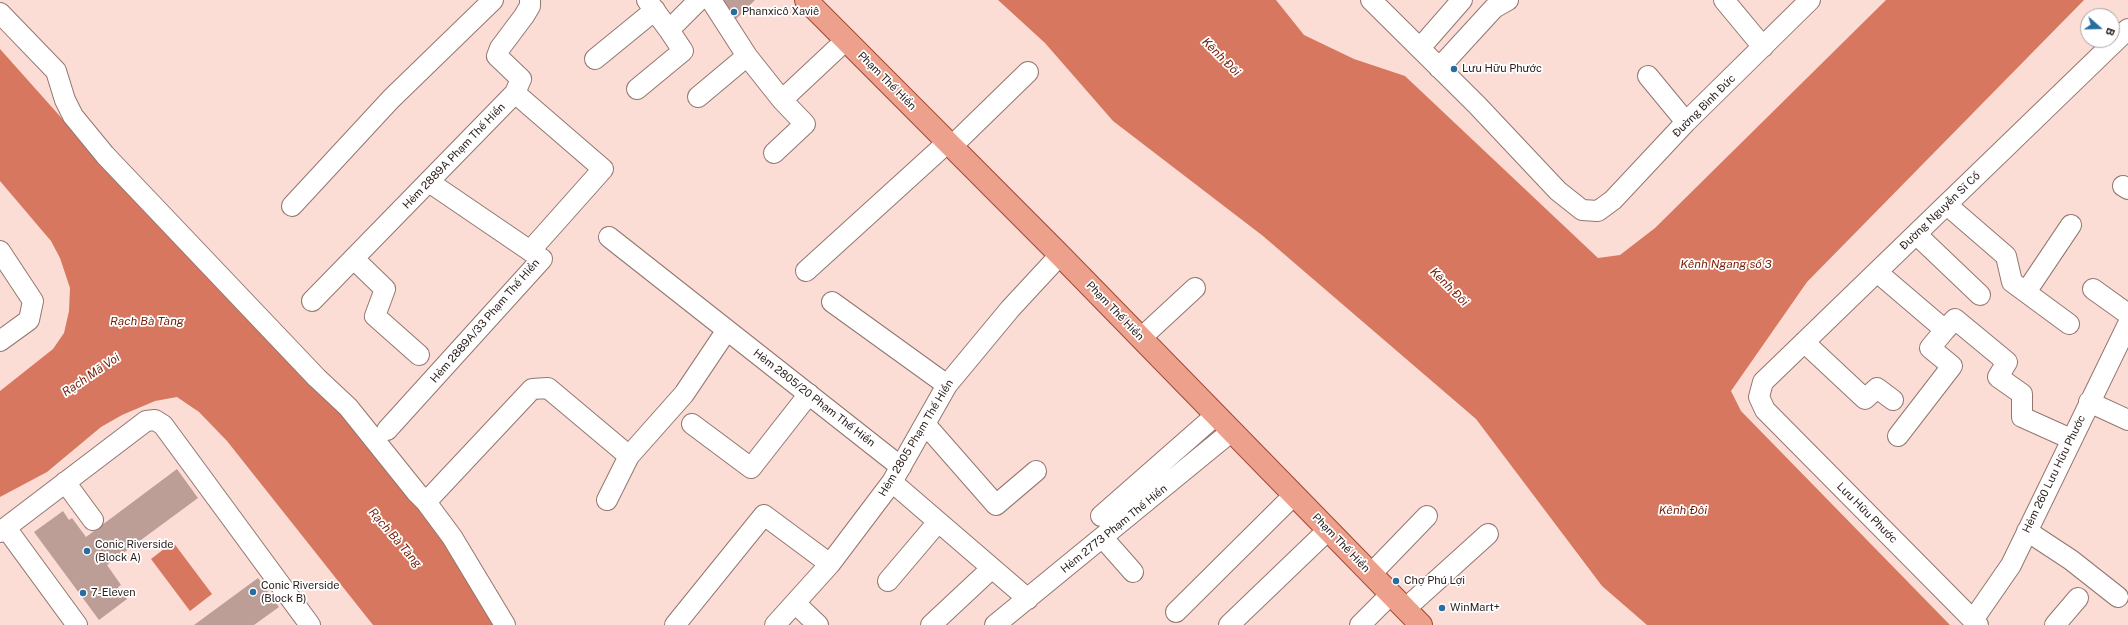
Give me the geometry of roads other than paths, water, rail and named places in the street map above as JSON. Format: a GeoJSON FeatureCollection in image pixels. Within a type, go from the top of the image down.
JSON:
{"type":"FeatureCollection","features":[{"type":"Feature","properties":{"kind":"main road","name":"Phạm Thế Hiển"},"geometry":{"type":"LineString","coordinates":[[806,0],[1060,255],[1421,625]]}},
{"type":"Feature","properties":{"kind":"street"},"geometry":{"type":"LineString","coordinates":[[292,206],[391,99],[493,0]]}},
{"type":"Feature","properties":{"kind":"street"},"geometry":{"type":"LineString","coordinates":[[530,0],[530,6],[500,48],[497,56],[521,79],[516,93],[603,169],[530,251]]}},
{"type":"Feature","properties":{"kind":"street"},"geometry":{"type":"LineString","coordinates":[[1371,0],[1439,68],[1494,8],[1508,0]]}},
{"type":"Feature","properties":{"kind":"street"},"geometry":{"type":"LineString","coordinates":[[1420,48],[1462,0]]}},
{"type":"Feature","properties":{"kind":"street"},"geometry":{"type":"LineString","coordinates":[[1724,0],[1763,47]]}},
{"type":"Feature","properties":{"kind":"street","name":"Đường Bình Đức"},"geometry":{"type":"LineString","coordinates":[[1439,68],[1558,191],[1582,210],[1598,211],[1613,200],[1686,122],[1810,0]]}},
{"type":"Feature","properties":{"kind":"street"},"geometry":{"type":"LineString","coordinates":[[669,30],[711,1],[747,56],[782,100],[805,124],[774,153]]}},
{"type":"Feature","properties":{"kind":"street"},"geometry":{"type":"LineString","coordinates":[[595,59],[651,5],[683,50],[637,89]]}},
{"type":"Feature","properties":{"kind":"street"},"geometry":{"type":"LineString","coordinates":[[0,13],[56,70],[65,100],[73,116],[104,155],[317,378],[348,407],[417,493],[426,502],[452,537],[505,625]]}},
{"type":"Feature","properties":{"kind":"street","name":"Đường Nguyễn Sĩ Cố"},"geometry":{"type":"LineString","coordinates":[[1759,398],[1763,382],[2128,28]]}},
{"type":"Feature","properties":{"kind":"street"},"geometry":{"type":"LineString","coordinates":[[782,100],[846,40]]}},
{"type":"Feature","properties":{"kind":"street"},"geometry":{"type":"LineString","coordinates":[[698,97],[747,56]]}},
{"type":"Feature","properties":{"kind":"street"},"geometry":{"type":"LineString","coordinates":[[806,271],[950,144],[1028,72]]}},
{"type":"Feature","properties":{"kind":"street"},"geometry":{"type":"LineString","coordinates":[[1648,76],[1686,122]]}},
{"type":"Feature","properties":{"kind":"street","name":"Hẻm 2889A Phạm Thế Hiển"},"geometry":{"type":"LineString","coordinates":[[312,301],[516,93]]}},
{"type":"Feature","properties":{"kind":"street","name":"Hẻm 2889A/33 Phạm Thế Hiển"},"geometry":{"type":"LineString","coordinates":[[387,430],[542,259],[429,182]]}},
{"type":"Feature","properties":{"kind":"street"},"geometry":{"type":"LineString","coordinates":[[1947,205],[2006,256],[2012,282],[2068,324]]}},
{"type":"Feature","properties":{"kind":"street"},"geometry":{"type":"LineString","coordinates":[[2026,292],[2071,225]]}},
{"type":"Feature","properties":{"kind":"street"},"geometry":{"type":"LineString","coordinates":[[1916,234],[1980,295]]}},
{"type":"Feature","properties":{"kind":"street","name":"Hẻm 2805/20 Phạm Thế Hiển"},"geometry":{"type":"LineString","coordinates":[[609,237],[809,394],[897,475],[938,522],[1028,599]]}},
{"type":"Feature","properties":{"kind":"street"},"geometry":{"type":"LineString","coordinates":[[0,250],[33,301],[29,320],[0,341]]}},
{"type":"Feature","properties":{"kind":"street","name":"Hẻm 2805 Phạm Thế Hiển"},"geometry":{"type":"LineString","coordinates":[[775,625],[830,564],[897,475],[947,385],[1010,309],[1060,255]]}},
{"type":"Feature","properties":{"kind":"street"},"geometry":{"type":"LineString","coordinates":[[354,259],[385,289],[375,316],[419,355]]}},
{"type":"Feature","properties":{"kind":"street"},"geometry":{"type":"LineString","coordinates":[[1877,272],[1945,330]]}},
{"type":"Feature","properties":{"kind":"street"},"geometry":{"type":"LineString","coordinates":[[1141,338],[1195,288]]}},
{"type":"Feature","properties":{"kind":"street"},"geometry":{"type":"LineString","coordinates":[[2093,289],[2127,327]]}},
{"type":"Feature","properties":{"kind":"street"},"geometry":{"type":"LineString","coordinates":[[832,302],[947,385]]}},
{"type":"Feature","properties":{"kind":"street"},"geometry":{"type":"LineString","coordinates":[[1898,436],[1952,366],[1930,348],[1955,319],[2007,362],[1998,377],[2022,394],[2022,417],[2071,439]]}},
{"type":"Feature","properties":{"kind":"street","name":"Hẻm 260 Lưu Hữu Phước"},"geometry":{"type":"LineString","coordinates":[[1976,622],[2011,565],[2089,402],[2127,327]]}},
{"type":"Feature","properties":{"kind":"street"},"geometry":{"type":"LineString","coordinates":[[607,500],[629,456],[684,394],[727,330]]}},
{"type":"Feature","properties":{"kind":"street"},"geometry":{"type":"LineString","coordinates":[[1804,342],[1865,399],[1876,388],[1893,400]]}},
{"type":"Feature","properties":{"kind":"street"},"geometry":{"type":"LineString","coordinates":[[426,502],[532,389],[548,388],[629,456]]}},
{"type":"Feature","properties":{"kind":"street"},"geometry":{"type":"LineString","coordinates":[[692,424],[751,468],[809,394]]}},
{"type":"Feature","properties":{"kind":"street","name":"Lưu Hữu Phước"},"geometry":{"type":"LineString","coordinates":[[1759,398],[1764,410],[1976,622]]}},
{"type":"Feature","properties":{"kind":"street"},"geometry":{"type":"LineString","coordinates":[[2089,402],[2128,420]]}},
{"type":"Feature","properties":{"kind":"street"},"geometry":{"type":"LineString","coordinates":[[1102,516],[1216,415]]}},
{"type":"Feature","properties":{"kind":"street"},"geometry":{"type":"LineString","coordinates":[[77,625],[3,530],[146,422],[155,420],[163,425],[232,534],[310,625]]}},
{"type":"Feature","properties":{"kind":"street"},"geometry":{"type":"LineString","coordinates":[[925,424],[996,505],[1036,471]]}},
{"type":"Feature","properties":{"kind":"street","name":"Hẻm 2773 Phạm Thế Hiển"},"geometry":{"type":"LineString","coordinates":[[995,625],[1232,431]]}},
{"type":"Feature","properties":{"kind":"street"},"geometry":{"type":"LineString","coordinates":[[65,482],[93,520]]}},
{"type":"Feature","properties":{"kind":"street"},"geometry":{"type":"LineString","coordinates":[[1176,612],[1294,495]]}},
{"type":"Feature","properties":{"kind":"street"},"geometry":{"type":"LineString","coordinates":[[675,625],[764,515],[830,564]]}},
{"type":"Feature","properties":{"kind":"street"},"geometry":{"type":"LineString","coordinates":[[1371,574],[1427,516]]}},
{"type":"Feature","properties":{"kind":"street"},"geometry":{"type":"LineString","coordinates":[[888,581],[938,522]]}},
{"type":"Feature","properties":{"kind":"street"},"geometry":{"type":"LineString","coordinates":[[1229,625],[1328,530]]}},
{"type":"Feature","properties":{"kind":"street"},"geometry":{"type":"LineString","coordinates":[[2027,531],[2070,560],[2118,598]]}},
{"type":"Feature","properties":{"kind":"street"},"geometry":{"type":"LineString","coordinates":[[1360,625],[1398,602],[1488,534]]}},
{"type":"Feature","properties":{"kind":"street"},"geometry":{"type":"LineString","coordinates":[[1103,538],[1133,572]]}},
{"type":"Feature","properties":{"kind":"street"},"geometry":{"type":"LineString","coordinates":[[931,625],[992,568]]}},
{"type":"Feature","properties":{"kind":"street"},"geometry":{"type":"LineString","coordinates":[[2055,625],[2078,598]]}},
{"type":"Feature","properties":{"kind":"street"},"geometry":{"type":"LineString","coordinates":[[795,604],[818,625]]}},
{"type":"Feature","properties":{"kind":"water","name":"Kênh Đôi"},"geometry":{"type":"Polygon","coordinates":[[[998,0],[1276,0],[1304,35],[1354,59],[1405,76],[1598,258],[1620,255],[1655,228],[1886,0],[2084,0],[1807,282],[1731,391],[1741,411],[1950,625],[1647,625],[1602,586],[1476,419],[1263,236],[1113,121],[1045,43],[998,0]]]}},
{"type":"Feature","properties":{"kind":"water","name":"Rạch Bà Tàng"},"geometry":{"type":"Polygon","coordinates":[[[0,49],[116,179],[387,460],[459,561],[497,625],[373,625],[227,441],[199,412],[177,397],[155,401],[122,415],[101,427],[47,472],[0,497],[0,391],[53,349],[64,333],[69,311],[70,288],[60,258],[51,241],[0,181],[0,49]]]}},
{"type":"Feature","properties":{"kind":"water"},"geometry":{"type":"Polygon","coordinates":[[[173,542],[212,594],[190,611],[151,559],[173,542]]]}},
{"type":"Feature","properties":{"kind":"place","name":"Phanxicô Xaviê"},"geometry":{"type":"Point","coordinates":[734,12]}},
{"type":"Feature","properties":{"kind":"place","name":"Lưu Hữu Phước"},"geometry":{"type":"Point","coordinates":[1454,69]}},
{"type":"Feature","properties":{"kind":"place","name":"Conic Riverside (Block A)"},"geometry":{"type":"Point","coordinates":[87,551]}},
{"type":"Feature","properties":{"kind":"place","name":"Chợ Phú Lợi"},"geometry":{"type":"Point","coordinates":[1396,581]}},
{"type":"Feature","properties":{"kind":"place","name":"Conic Riverside (Block B)"},"geometry":{"type":"Point","coordinates":[253,592]}},
{"type":"Feature","properties":{"kind":"place","name":"7-Eleven"},"geometry":{"type":"Point","coordinates":[83,593]}},
{"type":"Feature","properties":{"kind":"place","name":"WinMart+"},"geometry":{"type":"Point","coordinates":[1442,608]}},
{"type":"Feature","properties":{"kind":"water label","name":"Kênh Ngang số 3"},"geometry":{"type":"Point","coordinates":[1726,264]}},
{"type":"Feature","properties":{"kind":"water label","name":"Rạch Mã Voi"},"geometry":{"type":"Point","coordinates":[91,375]}}]}
